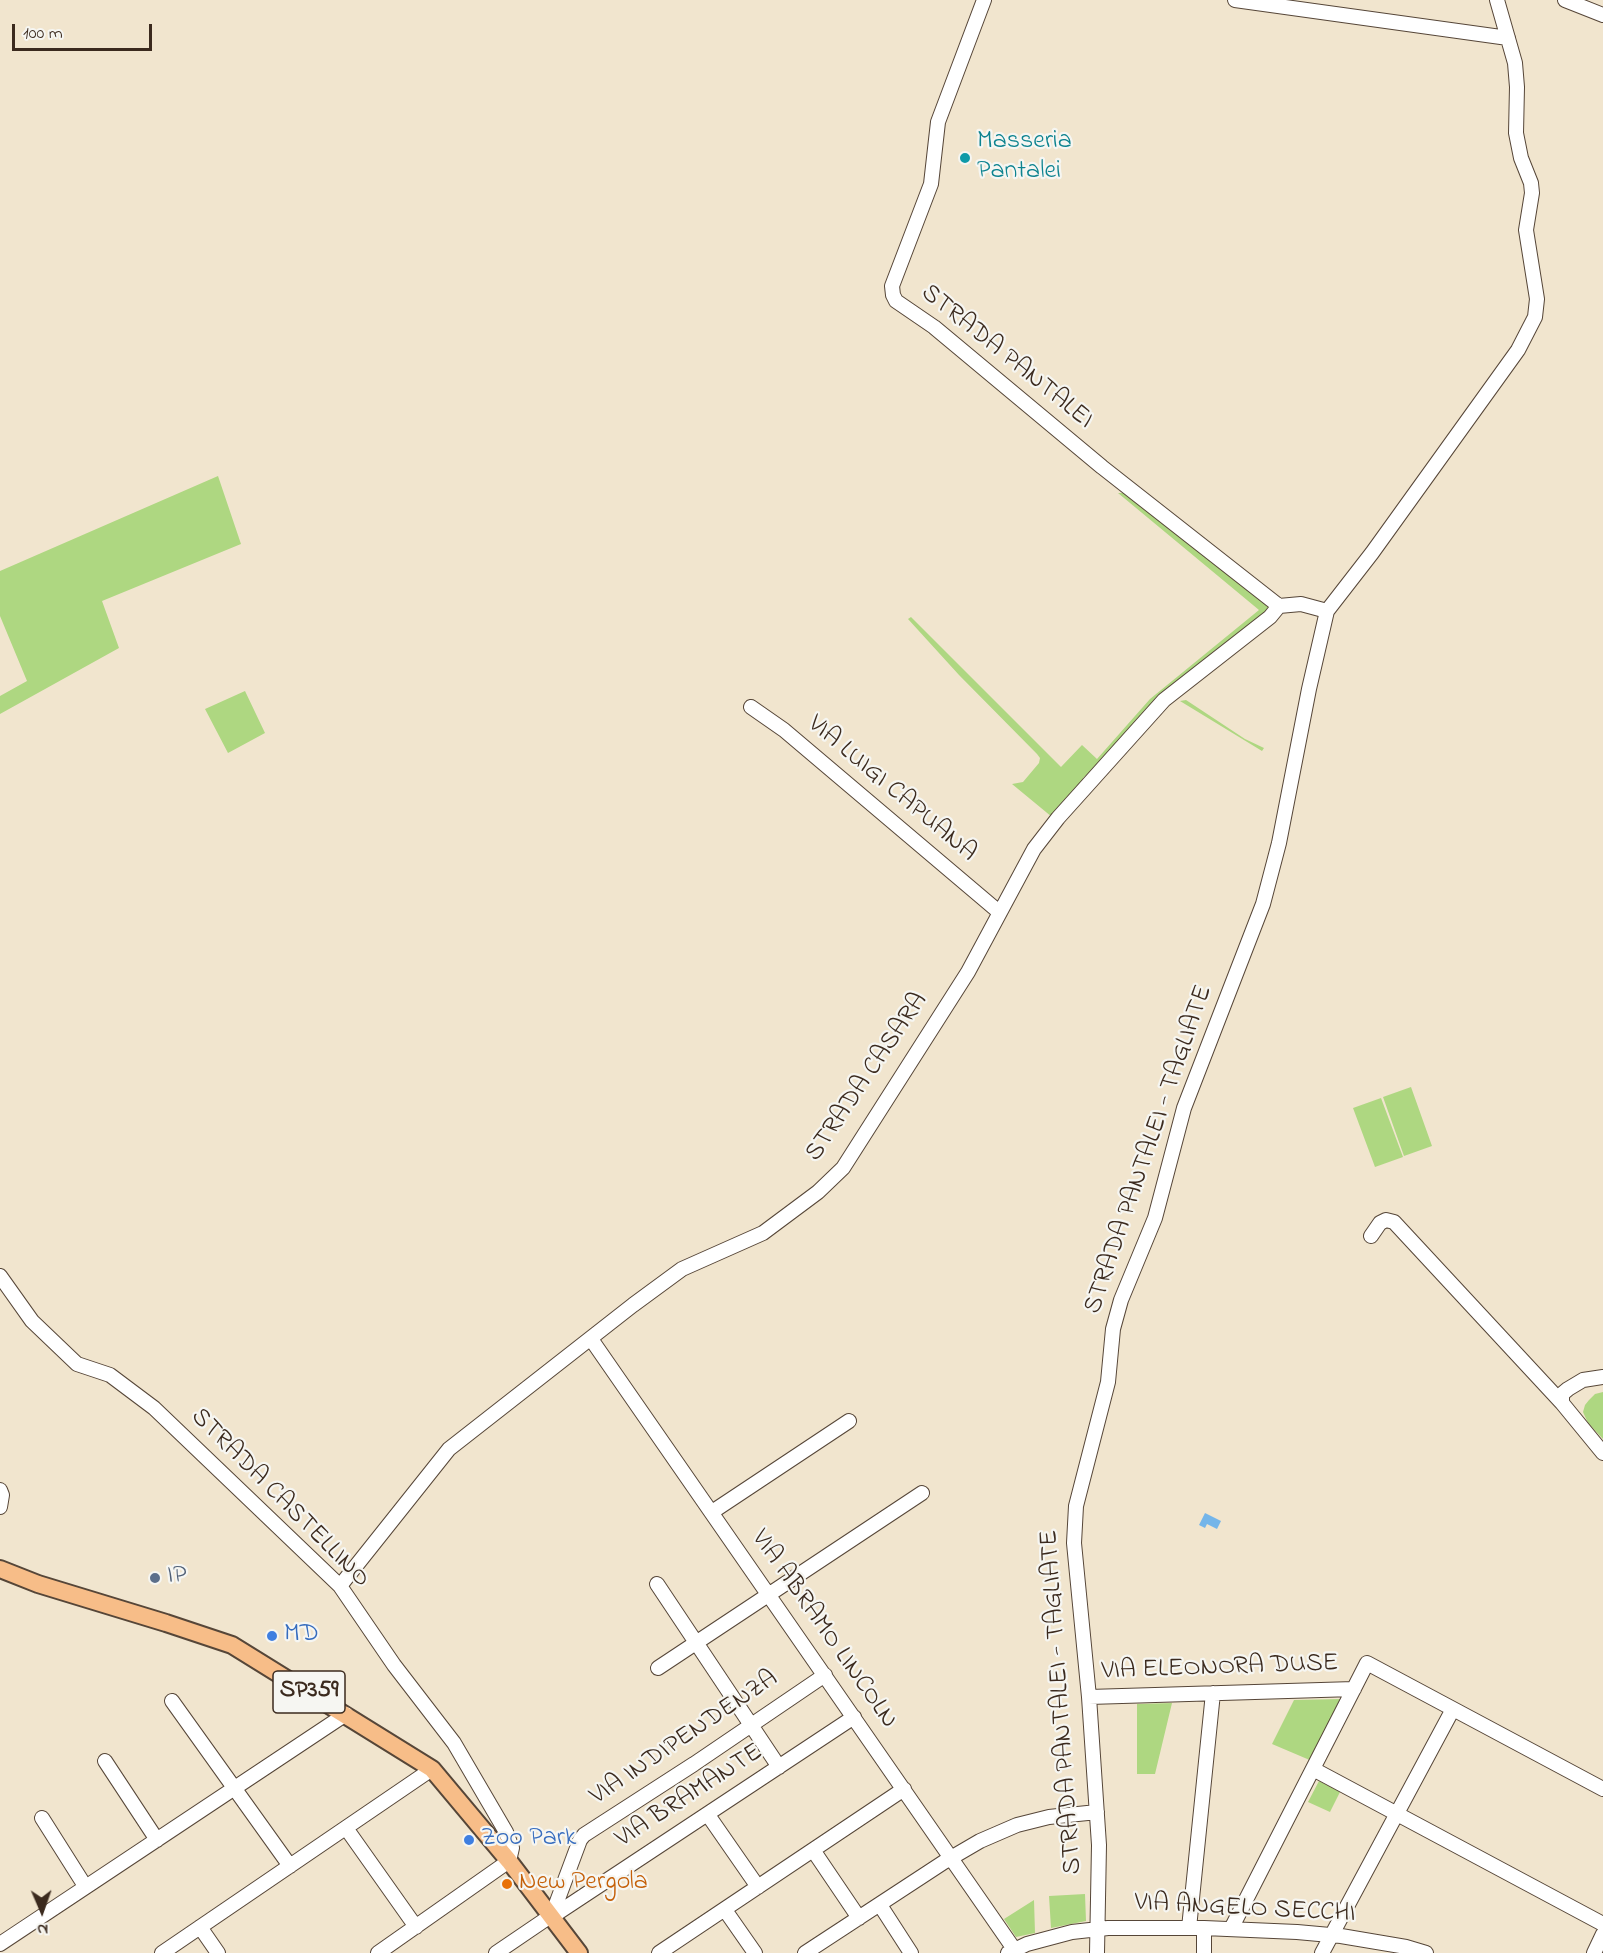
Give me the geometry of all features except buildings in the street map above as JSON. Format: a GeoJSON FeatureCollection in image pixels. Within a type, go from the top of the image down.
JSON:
{"type":"FeatureCollection","features":[{"type":"Feature","properties":{"kind":"main road","name":"SP359"},"geometry":{"type":"LineString","coordinates":[[0,1569],[38,1584],[232,1645],[432,1769],[552,1915],[579,1953]]}},
{"type":"Feature","properties":{"kind":"street","name":"STRADA PANTALEI"},"geometry":{"type":"LineString","coordinates":[[984,0],[938,122],[931,184],[892,286],[893,295],[896,301],[934,327],[1102,467],[1279,606]]}},
{"type":"Feature","properties":{"kind":"street"},"geometry":{"type":"LineString","coordinates":[[1235,0],[1508,38]]}},
{"type":"Feature","properties":{"kind":"street"},"geometry":{"type":"LineString","coordinates":[[1279,606],[1301,604],[1327,610],[1372,553],[1518,350],[1535,317],[1537,294],[1526,230],[1532,193],[1531,183],[1521,158],[1516,133],[1515,63],[1497,0]]}},
{"type":"Feature","properties":{"kind":"street"},"geometry":{"type":"LineString","coordinates":[[1565,0],[1603,15]]}},
{"type":"Feature","properties":{"kind":"street","name":"STRADA CASARA"},"geometry":{"type":"LineString","coordinates":[[340,1586],[449,1449],[682,1269],[763,1233],[818,1192],[843,1168],[968,972],[1034,849],[1047,832],[1164,700],[1270,616],[1279,606]]}},
{"type":"Feature","properties":{"kind":"street","name":"STRADA PANTALEI - TAGLIATE"},"geometry":{"type":"LineString","coordinates":[[1097,1953],[1099,1845],[1089,1697],[1074,1544],[1076,1506],[1108,1382],[1113,1329],[1120,1300],[1155,1218],[1184,1107],[1263,904],[1280,843],[1309,688],[1327,610]]}},
{"type":"Feature","properties":{"kind":"street","name":"VIA LUIGI CAPUANA"},"geometry":{"type":"LineString","coordinates":[[751,707],[784,730],[999,912]]}},
{"type":"Feature","properties":{"kind":"street"},"geometry":{"type":"LineString","coordinates":[[1371,1236],[1380,1223],[1386,1220],[1394,1222],[1562,1403],[1603,1453]]}},
{"type":"Feature","properties":{"kind":"street","name":"STRADA CASTELLINO"},"geometry":{"type":"LineString","coordinates":[[0,1276],[32,1321],[77,1364],[110,1376],[154,1408],[340,1586],[394,1665],[454,1743],[506,1832],[512,1848],[508,1861]]}},
{"type":"Feature","properties":{"kind":"street","name":"VIA ABRAMO LINCOLN"},"geometry":{"type":"LineString","coordinates":[[591,1339],[952,1858],[1011,1951]]}},
{"type":"Feature","properties":{"kind":"street"},"geometry":{"type":"LineString","coordinates":[[1562,1403],[1562,1394],[1568,1389],[1583,1380],[1603,1377]]}},
{"type":"Feature","properties":{"kind":"street"},"geometry":{"type":"LineString","coordinates":[[712,1512],[849,1421]]}},
{"type":"Feature","properties":{"kind":"street"},"geometry":{"type":"LineString","coordinates":[[0,1490],[2,1495],[0,1507]]}},
{"type":"Feature","properties":{"kind":"street"},"geometry":{"type":"LineString","coordinates":[[658,1668],[922,1493]]}},
{"type":"Feature","properties":{"kind":"street"},"geometry":{"type":"LineString","coordinates":[[657,1584],[779,1767]]}},
{"type":"Feature","properties":{"kind":"street"},"geometry":{"type":"LineString","coordinates":[[1231,1929],[1367,1663],[1603,1789]]}},
{"type":"Feature","properties":{"kind":"street","name":"VIA INDIPENDENZA"},"geometry":{"type":"LineString","coordinates":[[552,1915],[581,1837],[825,1675]]}},
{"type":"Feature","properties":{"kind":"street","name":"VIA ELEONORA DUSE"},"geometry":{"type":"LineString","coordinates":[[1089,1697],[1354,1689]]}},
{"type":"Feature","properties":{"kind":"street"},"geometry":{"type":"LineString","coordinates":[[1189,1928],[1213,1693]]}},
{"type":"Feature","properties":{"kind":"street"},"geometry":{"type":"LineString","coordinates":[[172,1701],[290,1866]]}},
{"type":"Feature","properties":{"kind":"street"},"geometry":{"type":"LineString","coordinates":[[1322,1953],[1453,1709]]}},
{"type":"Feature","properties":{"kind":"street"},"geometry":{"type":"LineString","coordinates":[[0,1944],[346,1714]]}},
{"type":"Feature","properties":{"kind":"street","name":"VIA BRAMANTE"},"geometry":{"type":"LineString","coordinates":[[496,1953],[854,1717]]}},
{"type":"Feature","properties":{"kind":"street"},"geometry":{"type":"LineString","coordinates":[[105,1761],[157,1840]]}},
{"type":"Feature","properties":{"kind":"street"},"geometry":{"type":"LineString","coordinates":[[162,1953],[432,1769]]}},
{"type":"Feature","properties":{"kind":"street"},"geometry":{"type":"LineString","coordinates":[[1313,1769],[1603,1924]]}},
{"type":"Feature","properties":{"kind":"street"},"geometry":{"type":"LineString","coordinates":[[659,1953],[904,1790]]}},
{"type":"Feature","properties":{"kind":"street"},"geometry":{"type":"LineString","coordinates":[[810,1952],[980,1841],[1017,1825],[1049,1817],[1097,1812]]}},
{"type":"Feature","properties":{"kind":"street"},"geometry":{"type":"LineString","coordinates":[[708,1815],[758,1887]]}},
{"type":"Feature","properties":{"kind":"street"},"geometry":{"type":"LineString","coordinates":[[42,1818],[85,1886]]}},
{"type":"Feature","properties":{"kind":"street"},"geometry":{"type":"LineString","coordinates":[[346,1828],[416,1927]]}},
{"type":"Feature","properties":{"kind":"street"},"geometry":{"type":"LineString","coordinates":[[813,1850],[859,1918]]}},
{"type":"Feature","properties":{"kind":"street"},"geometry":{"type":"LineString","coordinates":[[378,1953],[508,1861]]}},
{"type":"Feature","properties":{"kind":"street"},"geometry":{"type":"LineString","coordinates":[[880,1905],[911,1953]]}},
{"type":"Feature","properties":{"kind":"street"},"geometry":{"type":"LineString","coordinates":[[725,1910],[755,1953]]}},
{"type":"Feature","properties":{"kind":"street"},"geometry":{"type":"LineString","coordinates":[[200,1927],[218,1953]]}},
{"type":"Feature","properties":{"kind":"street","name":"VIA ANGELO SECCHI"},"geometry":{"type":"LineString","coordinates":[[1011,1951],[1072,1932],[1097,1928],[1204,1928],[1331,1935],[1422,1952]]}},
{"type":"Feature","properties":{"kind":"street"},"geometry":{"type":"LineString","coordinates":[[1204,1928],[1204,1953]]}},
{"type":"Feature","properties":{"kind":"street"},"geometry":{"type":"LineString","coordinates":[[1594,1953],[1603,1934]]}},
{"type":"Feature","properties":{"kind":"green space"},"geometry":{"type":"Polygon","coordinates":[[[218,476],[241,544],[102,601],[119,648],[0,714],[0,696],[27,681],[0,616],[0,571],[218,476]]]}},
{"type":"Feature","properties":{"kind":"green space"},"geometry":{"type":"Polygon","coordinates":[[[1118,493],[1131,493],[1269,606],[1269,609],[1083,778],[1085,781],[1052,817],[1012,784],[1023,782],[1039,763],[1040,758],[908,619],[911,617],[1061,767],[1082,745],[1097,759],[1150,699],[1259,610],[1118,493]]]}},
{"type":"Feature","properties":{"kind":"green space"},"geometry":{"type":"Polygon","coordinates":[[[245,691],[265,733],[228,753],[205,709],[245,691]]]}},
{"type":"Feature","properties":{"kind":"green space"},"geometry":{"type":"Polygon","coordinates":[[[1186,700],[1245,739],[1264,748],[1262,751],[1180,701],[1186,700]]]}},
{"type":"Feature","properties":{"kind":"green space"},"geometry":{"type":"Polygon","coordinates":[[[1411,1087],[1432,1146],[1404,1156],[1383,1097],[1411,1087]]]}},
{"type":"Feature","properties":{"kind":"green space"},"geometry":{"type":"Polygon","coordinates":[[[1381,1098],[1403,1157],[1375,1167],[1353,1108],[1381,1098]]]}},
{"type":"Feature","properties":{"kind":"green space"},"geometry":{"type":"Polygon","coordinates":[[[1603,1392],[1603,1439],[1588,1423],[1583,1412],[1585,1405],[1595,1394],[1603,1392]]]}},
{"type":"Feature","properties":{"kind":"green space"},"geometry":{"type":"Polygon","coordinates":[[[1341,1699],[1312,1761],[1272,1744],[1294,1700],[1341,1699]]]}},
{"type":"Feature","properties":{"kind":"green space"},"geometry":{"type":"Polygon","coordinates":[[[1172,1703],[1155,1774],[1137,1774],[1137,1704],[1172,1703]]]}},
{"type":"Feature","properties":{"kind":"green space"},"geometry":{"type":"Polygon","coordinates":[[[1319,1781],[1340,1792],[1330,1812],[1308,1802],[1319,1781]]]}},
{"type":"Feature","properties":{"kind":"green space"},"geometry":{"type":"Polygon","coordinates":[[[1085,1894],[1086,1921],[1051,1928],[1049,1896],[1085,1894]]]}},
{"type":"Feature","properties":{"kind":"green space"},"geometry":{"type":"Polygon","coordinates":[[[1034,1900],[1035,1933],[1016,1937],[1004,1919],[1034,1900]]]}},
{"type":"Feature","properties":{"kind":"water"},"geometry":{"type":"Polygon","coordinates":[[[1205,1513],[1221,1521],[1217,1529],[1207,1524],[1205,1528],[1199,1525],[1205,1513]]]}},
{"type":"Feature","properties":{"kind":"place","name":"Masseria Pantalei"},"geometry":{"type":"Point","coordinates":[965,158]}},
{"type":"Feature","properties":{"kind":"place","name":"IP"},"geometry":{"type":"Point","coordinates":[155,1578]}},
{"type":"Feature","properties":{"kind":"place","name":"MD"},"geometry":{"type":"Point","coordinates":[272,1636]}},
{"type":"Feature","properties":{"kind":"place","name":"Zoo Park"},"geometry":{"type":"Point","coordinates":[469,1840]}},
{"type":"Feature","properties":{"kind":"place","name":"New Pergola"},"geometry":{"type":"Point","coordinates":[507,1884]}}]}
